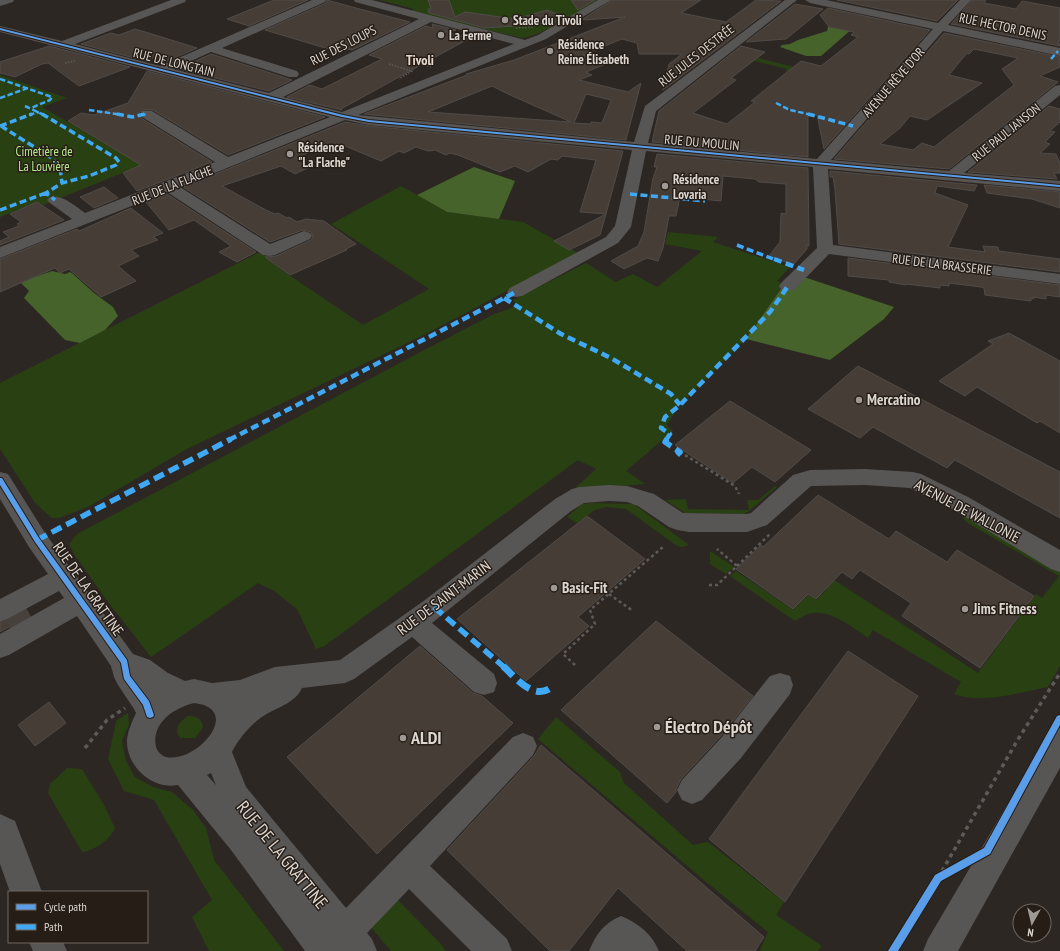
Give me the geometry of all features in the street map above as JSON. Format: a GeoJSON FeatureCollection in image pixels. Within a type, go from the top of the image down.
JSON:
{"type":"FeatureCollection","features":[{"type":"Feature","properties":{"kind":"street"},"geometry":{"type":"LineString","coordinates":[[0,3],[9,0]]}},
{"type":"Feature","properties":{"kind":"street"},"geometry":{"type":"LineString","coordinates":[[63,45],[181,0]]}},
{"type":"Feature","properties":{"kind":"street"},"geometry":{"type":"LineString","coordinates":[[161,70],[321,0]]}},
{"type":"Feature","properties":{"kind":"street"},"geometry":{"type":"LineString","coordinates":[[359,0],[524,43]]}},
{"type":"Feature","properties":{"kind":"street","name":"RUE DE LA FLACHE"},"geometry":{"type":"LineString","coordinates":[[0,253],[542,36],[606,0]]}},
{"type":"Feature","properties":{"kind":"street","name":"RUE JULES DESTRÉE"},"geometry":{"type":"LineString","coordinates":[[516,292],[580,259],[617,236],[623,227],[640,147],[650,109],[792,0]]}},
{"type":"Feature","properties":{"kind":"street","name":"RUE HECTOR DENIS"},"geometry":{"type":"LineString","coordinates":[[810,0],[1060,52]]}},
{"type":"Feature","properties":{"kind":"street","name":"AVENUE RÊVE D'OR"},"geometry":{"type":"LineString","coordinates":[[820,164],[966,0]]}},
{"type":"Feature","properties":{"kind":"street","name":"RUE DES LOUPS"},"geometry":{"type":"LineString","coordinates":[[270,98],[428,19]]}},
{"type":"Feature","properties":{"kind":"street","name":"RUE DE LONGTAIN"},"geometry":{"type":"LineString","coordinates":[[0,28],[343,116]]}},
{"type":"Feature","properties":{"kind":"street"},"geometry":{"type":"LineString","coordinates":[[210,48],[293,74]]}},
{"type":"Feature","properties":{"kind":"street","name":"RUE PAUL JANSON"},"geometry":{"type":"LineString","coordinates":[[954,176],[957,171],[1060,89]]}},
{"type":"Feature","properties":{"kind":"street"},"geometry":{"type":"LineString","coordinates":[[147,114],[227,163]]}},
{"type":"Feature","properties":{"kind":"street","name":"RUE DU MOULIN"},"geometry":{"type":"LineString","coordinates":[[343,116],[369,121],[1060,186]]}},
{"type":"Feature","properties":{"kind":"street"},"geometry":{"type":"LineString","coordinates":[[788,286],[825,249],[820,164]]}},
{"type":"Feature","properties":{"kind":"street"},"geometry":{"type":"LineString","coordinates":[[168,186],[269,251],[304,236]]}},
{"type":"Feature","properties":{"kind":"street"},"geometry":{"type":"LineString","coordinates":[[55,200],[84,220]]}},
{"type":"Feature","properties":{"kind":"street","name":"RUE DE LA BRASSERIE"},"geometry":{"type":"LineString","coordinates":[[825,249],[1060,280]]}},
{"type":"Feature","properties":{"kind":"street","name":"AVENUE DE WALLONIE"},"geometry":{"type":"LineString","coordinates":[[580,495],[609,493],[632,495],[646,500],[677,521],[689,523],[738,524],[759,519],[801,481],[810,478],[865,477],[913,480],[960,503],[1058,562]]}},
{"type":"Feature","properties":{"kind":"street","name":"RUE DE LA GRATTINE"},"geometry":{"type":"LineString","coordinates":[[0,480],[37,540],[124,662],[127,677],[146,703],[138,711]]}},
{"type":"Feature","properties":{"kind":"street","name":"RUE DE SAINT-MARIN"},"geometry":{"type":"LineString","coordinates":[[214,694],[240,692],[275,679],[297,678],[345,671],[414,622],[563,505],[580,495]]}},
{"type":"Feature","properties":{"kind":"street"},"geometry":{"type":"LineString","coordinates":[[9,627],[63,577]]}},
{"type":"Feature","properties":{"kind":"street"},"geometry":{"type":"LineString","coordinates":[[9,627],[81,601]]}},
{"type":"Feature","properties":{"kind":"street"},"geometry":{"type":"LineString","coordinates":[[414,622],[484,683]]}},
{"type":"Feature","properties":{"kind":"street"},"geometry":{"type":"LineString","coordinates":[[124,662],[141,668],[158,682],[183,693]]}},
{"type":"Feature","properties":{"kind":"street"},"geometry":{"type":"LineString","coordinates":[[222,741],[230,722],[228,710],[222,701],[214,694],[204,692],[183,693],[159,705],[138,711],[143,727],[140,740],[141,752],[147,762],[157,769],[170,772],[185,771],[206,761],[222,741],[254,707],[280,692],[297,678]]}},
{"type":"Feature","properties":{"kind":"street"},"geometry":{"type":"LineString","coordinates":[[692,790],[730,748],[780,685]]}},
{"type":"Feature","properties":{"kind":"street","name":"RUE DE LA GRATTINE"},"geometry":{"type":"LineString","coordinates":[[222,741],[235,796],[343,945]]}},
{"type":"Feature","properties":{"kind":"street"},"geometry":{"type":"LineString","coordinates":[[940,951],[1060,741]]}},
{"type":"Feature","properties":{"kind":"street"},"geometry":{"type":"LineString","coordinates":[[343,945],[408,866],[523,746]]}},
{"type":"Feature","properties":{"kind":"street","name":"RUE DE LA GRATTINE"},"geometry":{"type":"LineString","coordinates":[[185,771],[242,839],[343,945]]}},
{"type":"Feature","properties":{"kind":"street"},"geometry":{"type":"LineString","coordinates":[[0,829],[4,832],[26,891]]}},
{"type":"Feature","properties":{"kind":"street"},"geometry":{"type":"LineString","coordinates":[[408,866],[494,951]]}},
{"type":"Feature","properties":{"kind":"street"},"geometry":{"type":"LineString","coordinates":[[606,951],[621,932],[642,951]]}},
{"type":"Feature","properties":{"kind":"path"},"geometry":{"type":"LineString","coordinates":[[389,64],[412,71],[399,79]]}},
{"type":"Feature","properties":{"kind":"path"},"geometry":{"type":"LineString","coordinates":[[680,452],[735,486],[738,494]]}},
{"type":"Feature","properties":{"kind":"path"},"geometry":{"type":"LineString","coordinates":[[709,585],[718,585],[771,533]]}},
{"type":"Feature","properties":{"kind":"path"},"geometry":{"type":"LineString","coordinates":[[575,665],[563,654],[595,624],[590,610],[664,546]]}},
{"type":"Feature","properties":{"kind":"path"},"geometry":{"type":"LineString","coordinates":[[717,549],[737,566]]}},
{"type":"Feature","properties":{"kind":"path"},"geometry":{"type":"LineString","coordinates":[[609,594],[633,611]]}},
{"type":"Feature","properties":{"kind":"path"},"geometry":{"type":"LineString","coordinates":[[934,884],[1017,741],[1060,673]]}},
{"type":"Feature","properties":{"kind":"path"},"geometry":{"type":"LineString","coordinates":[[85,748],[107,720],[138,711]]}},
{"type":"Feature","properties":{"kind":"path"},"geometry":{"type":"LineString","coordinates":[[938,878],[952,870]]}},
{"type":"Feature","properties":{"kind":"green space","name":"Stade du Tivoli"},"geometry":{"type":"Polygon","coordinates":[[[380,0],[598,0],[571,17],[539,33],[521,38],[410,11],[414,9],[380,0]]]}},
{"type":"Feature","properties":{"kind":"green space"},"geometry":{"type":"Polygon","coordinates":[[[834,25],[852,29],[821,56],[806,56],[780,47],[782,45],[790,44],[827,31],[828,27],[834,25]]]}},
{"type":"Feature","properties":{"kind":"green space"},"geometry":{"type":"Polygon","coordinates":[[[734,52],[826,75],[822,80],[785,71],[787,69],[730,55],[734,52]]]}},
{"type":"Feature","properties":{"kind":"green space","name":"Cimetière de La Louvière"},"geometry":{"type":"Polygon","coordinates":[[[0,75],[67,98],[42,107],[142,165],[43,205],[38,202],[0,217],[0,75]]]}},
{"type":"Feature","properties":{"kind":"green space"},"geometry":{"type":"Polygon","coordinates":[[[474,167],[515,181],[499,219],[447,212],[417,195],[474,167]]]}},
{"type":"Feature","properties":{"kind":"green space"},"geometry":{"type":"Polygon","coordinates":[[[401,186],[447,212],[523,222],[578,253],[426,334],[185,450],[88,507],[59,518],[52,518],[35,503],[0,449],[0,383],[260,252],[283,271],[363,325],[429,289],[331,224],[401,186]]]}},
{"type":"Feature","properties":{"kind":"green space"},"geometry":{"type":"Polygon","coordinates":[[[668,232],[718,237],[713,242],[790,267],[777,281],[784,284],[746,339],[680,405],[667,425],[673,431],[626,471],[645,484],[573,490],[596,469],[578,460],[323,647],[316,649],[297,609],[274,591],[258,583],[151,657],[108,602],[74,554],[69,544],[77,534],[430,347],[494,314],[517,306],[513,300],[586,263],[616,282],[633,274],[657,287],[702,251],[665,244],[668,232]]]}},
{"type":"Feature","properties":{"kind":"green space"},"geometry":{"type":"Polygon","coordinates":[[[52,271],[65,274],[70,272],[73,274],[94,293],[113,307],[118,316],[105,330],[80,343],[65,340],[24,298],[29,291],[10,272],[35,277],[52,271]]]}},
{"type":"Feature","properties":{"kind":"green space"},"geometry":{"type":"Polygon","coordinates":[[[792,273],[894,307],[884,319],[830,360],[746,339],[792,273]]]}},
{"type":"Feature","properties":{"kind":"green space"},"geometry":{"type":"Polygon","coordinates":[[[775,486],[777,487],[749,511],[744,514],[685,513],[665,500],[686,499],[688,509],[749,510],[747,500],[758,500],[775,486]]]}},
{"type":"Feature","properties":{"kind":"green space"},"geometry":{"type":"Polygon","coordinates":[[[582,504],[634,504],[689,545],[682,547],[677,546],[626,509],[606,507],[595,510],[577,523],[567,517],[582,504]]]}},
{"type":"Feature","properties":{"kind":"green space"},"geometry":{"type":"Polygon","coordinates":[[[968,514],[1060,566],[1060,666],[1048,687],[989,698],[965,697],[954,694],[961,682],[873,630],[868,638],[832,616],[816,613],[808,614],[795,621],[730,576],[736,571],[793,610],[808,595],[816,600],[827,589],[768,549],[822,572],[978,673],[1036,594],[1042,598],[1059,576],[966,522],[963,518],[968,514]]]}},
{"type":"Feature","properties":{"kind":"green space"},"geometry":{"type":"Polygon","coordinates":[[[710,551],[734,567],[726,574],[710,564],[710,551]]]}},
{"type":"Feature","properties":{"kind":"green space"},"geometry":{"type":"Polygon","coordinates":[[[128,713],[129,724],[122,741],[126,761],[135,777],[153,787],[172,792],[193,810],[206,828],[214,860],[284,951],[209,951],[192,917],[212,900],[154,800],[124,791],[108,759],[116,721],[128,713]]]}},
{"type":"Feature","properties":{"kind":"green space"},"geometry":{"type":"Polygon","coordinates":[[[188,716],[198,718],[203,727],[195,738],[180,738],[177,728],[182,720],[188,716]]]}},
{"type":"Feature","properties":{"kind":"green space"},"geometry":{"type":"Polygon","coordinates":[[[556,717],[620,772],[624,783],[693,845],[708,842],[784,902],[776,915],[822,946],[818,951],[760,950],[768,932],[705,881],[538,739],[556,717]]]}},
{"type":"Feature","properties":{"kind":"green space"},"geometry":{"type":"Polygon","coordinates":[[[67,768],[82,769],[104,805],[115,828],[106,840],[97,847],[87,851],[82,852],[48,793],[50,784],[67,768]]]}},
{"type":"Feature","properties":{"kind":"green space"},"geometry":{"type":"Polygon","coordinates":[[[396,898],[446,951],[391,951],[369,925],[396,898]]]}},
{"type":"Feature","properties":{"kind":"building"},"geometry":{"type":"Polygon","coordinates":[[[274,0],[308,0],[249,26],[227,19],[274,0]]]}},
{"type":"Feature","properties":{"kind":"building"},"geometry":{"type":"Polygon","coordinates":[[[327,0],[410,22],[352,50],[343,48],[335,51],[265,30],[326,3],[327,0]]]}},
{"type":"Feature","properties":{"kind":"building"},"geometry":{"type":"Polygon","coordinates":[[[428,0],[449,0],[455,17],[465,12],[515,19],[547,10],[566,17],[557,22],[516,25],[515,20],[515,26],[485,28],[429,13],[428,9],[431,9],[428,0]]]}},
{"type":"Feature","properties":{"kind":"building"},"geometry":{"type":"Polygon","coordinates":[[[571,0],[595,0],[578,10],[571,0]]]}},
{"type":"Feature","properties":{"kind":"building"},"geometry":{"type":"Polygon","coordinates":[[[612,0],[701,0],[681,13],[726,22],[756,0],[781,1],[663,90],[669,64],[682,54],[639,54],[637,43],[622,39],[583,55],[606,64],[586,72],[592,75],[579,80],[628,92],[641,83],[626,140],[364,114],[467,75],[466,74],[514,60],[625,17],[583,19],[612,0]],[[492,86],[428,112],[571,122],[508,94],[492,86]],[[586,94],[574,123],[602,123],[611,100],[586,94]]]}},
{"type":"Feature","properties":{"kind":"building"},"geometry":{"type":"Polygon","coordinates":[[[837,0],[958,0],[937,21],[837,0]]]}},
{"type":"Feature","properties":{"kind":"building"},"geometry":{"type":"Polygon","coordinates":[[[972,0],[986,0],[984,3],[1016,9],[1022,1],[1060,8],[1060,39],[1058,44],[1060,44],[1060,46],[951,24],[972,0]]]}},
{"type":"Feature","properties":{"kind":"building"},"geometry":{"type":"Polygon","coordinates":[[[795,4],[823,9],[786,39],[746,42],[795,4]]]}},
{"type":"Feature","properties":{"kind":"building"},"geometry":{"type":"Polygon","coordinates":[[[828,8],[930,30],[824,149],[817,115],[808,116],[808,157],[652,142],[659,111],[741,46],[765,52],[731,78],[736,80],[693,113],[727,124],[755,102],[751,101],[801,61],[821,66],[858,37],[851,35],[854,32],[829,27],[820,15],[828,8]]]}},
{"type":"Feature","properties":{"kind":"building"},"geometry":{"type":"Polygon","coordinates":[[[432,24],[456,30],[444,31],[470,38],[341,109],[342,110],[287,97],[310,85],[322,89],[382,59],[369,55],[426,26],[433,28],[432,24]]]}},
{"type":"Feature","properties":{"kind":"building"},"geometry":{"type":"Polygon","coordinates":[[[135,29],[197,48],[160,64],[155,57],[146,61],[81,44],[111,33],[119,35],[135,29]]]}},
{"type":"Feature","properties":{"kind":"building"},"geometry":{"type":"Polygon","coordinates":[[[944,33],[1060,57],[1060,67],[1040,76],[1058,82],[949,169],[834,159],[944,33]],[[974,49],[969,54],[967,53],[949,75],[982,83],[927,120],[910,116],[900,128],[880,144],[913,150],[922,143],[934,147],[1014,85],[1002,69],[1018,58],[974,49]]]}},
{"type":"Feature","properties":{"kind":"building"},"geometry":{"type":"Polygon","coordinates":[[[49,46],[130,67],[79,86],[48,63],[42,64],[15,77],[0,73],[0,62],[49,46]]]}},
{"type":"Feature","properties":{"kind":"building"},"geometry":{"type":"Polygon","coordinates":[[[211,54],[292,80],[269,91],[178,69],[211,54]]]}},
{"type":"Feature","properties":{"kind":"building"},"geometry":{"type":"Polygon","coordinates":[[[147,71],[325,117],[228,155],[153,110],[142,110],[139,113],[141,118],[212,162],[137,191],[123,173],[141,165],[68,121],[81,113],[94,115],[128,103],[147,71]]]}},
{"type":"Feature","properties":{"kind":"building"},"geometry":{"type":"Polygon","coordinates":[[[1049,106],[1060,109],[1060,122],[1050,131],[1055,132],[1045,142],[1050,144],[1040,153],[1056,154],[1060,163],[1060,173],[1054,173],[1057,179],[968,172],[1049,106]]]}},
{"type":"Feature","properties":{"kind":"building"},"geometry":{"type":"Polygon","coordinates":[[[345,122],[369,126],[623,151],[606,214],[580,212],[596,160],[562,156],[558,160],[551,159],[528,172],[515,166],[500,172],[458,155],[450,153],[446,155],[435,150],[428,151],[416,147],[404,153],[399,151],[381,161],[345,146],[340,148],[330,144],[296,159],[310,167],[295,174],[281,166],[222,186],[266,210],[275,214],[278,213],[287,218],[289,217],[297,222],[306,219],[324,221],[356,244],[346,249],[347,250],[290,275],[265,257],[276,256],[311,240],[313,237],[311,232],[303,230],[270,242],[183,187],[345,122]]]}},
{"type":"Feature","properties":{"kind":"building"},"geometry":{"type":"Polygon","coordinates":[[[657,154],[808,168],[809,246],[807,245],[807,249],[793,265],[769,256],[780,242],[781,213],[786,214],[786,184],[759,182],[755,179],[723,176],[721,201],[680,197],[676,216],[669,216],[663,248],[658,261],[647,258],[624,269],[611,261],[638,246],[644,232],[653,178],[657,167],[654,167],[657,154]]]}},
{"type":"Feature","properties":{"kind":"building"},"geometry":{"type":"Polygon","coordinates":[[[830,171],[977,185],[974,191],[937,186],[935,193],[968,205],[948,247],[985,252],[983,246],[998,247],[999,251],[1060,259],[1060,272],[839,244],[835,190],[833,177],[830,177],[830,171]]]}},
{"type":"Feature","properties":{"kind":"building"},"geometry":{"type":"Polygon","coordinates":[[[984,185],[1060,192],[1060,208],[1032,199],[987,193],[984,185]]]}},
{"type":"Feature","properties":{"kind":"building"},"geometry":{"type":"Polygon","coordinates":[[[104,187],[118,198],[94,208],[80,197],[104,187]]]}},
{"type":"Feature","properties":{"kind":"building"},"geometry":{"type":"Polygon","coordinates":[[[167,194],[256,252],[237,262],[219,252],[231,246],[194,220],[169,230],[146,202],[167,194]]]}},
{"type":"Feature","properties":{"kind":"building"},"geometry":{"type":"Polygon","coordinates":[[[37,202],[64,220],[0,245],[0,241],[9,237],[3,232],[19,226],[17,224],[21,222],[10,214],[37,202]]]}},
{"type":"Feature","properties":{"kind":"building"},"geometry":{"type":"Polygon","coordinates":[[[131,208],[163,233],[153,237],[158,240],[131,250],[139,256],[118,266],[136,281],[101,297],[69,269],[60,273],[55,268],[0,292],[0,259],[77,229],[79,231],[131,208]]]}},
{"type":"Feature","properties":{"kind":"building"},"geometry":{"type":"Polygon","coordinates":[[[606,214],[600,235],[569,250],[554,241],[606,214]]]}},
{"type":"Feature","properties":{"kind":"building"},"geometry":{"type":"Polygon","coordinates":[[[848,258],[1060,285],[1060,297],[1046,295],[1046,299],[1033,297],[1034,299],[1031,298],[1031,301],[985,295],[984,288],[981,287],[949,283],[949,286],[940,285],[940,288],[906,285],[889,282],[889,280],[848,276],[848,258]]]}},
{"type":"Feature","properties":{"kind":"building"},"geometry":{"type":"Polygon","coordinates":[[[1009,333],[1060,361],[1060,433],[1040,421],[1037,423],[977,387],[965,396],[939,381],[993,344],[988,341],[1009,333]]]}},
{"type":"Feature","properties":{"kind":"building"},"geometry":{"type":"Polygon","coordinates":[[[858,366],[1060,472],[1060,518],[955,460],[947,468],[873,427],[860,438],[808,409],[858,366]]]}},
{"type":"Feature","properties":{"kind":"building"},"geometry":{"type":"Polygon","coordinates":[[[730,401],[811,450],[775,482],[752,467],[733,483],[675,445],[730,401]]]}},
{"type":"Feature","properties":{"kind":"building"},"geometry":{"type":"Polygon","coordinates":[[[818,495],[889,539],[896,531],[947,562],[957,550],[1034,596],[980,668],[902,616],[911,603],[860,570],[852,579],[842,572],[816,599],[808,594],[793,609],[736,569],[761,545],[763,547],[818,495]]]}},
{"type":"Feature","properties":{"kind":"building","name":"Basic-Fit"},"geometry":{"type":"Polygon","coordinates":[[[587,516],[645,559],[578,617],[589,626],[526,681],[457,619],[587,516]]]}},
{"type":"Feature","properties":{"kind":"building"},"geometry":{"type":"Polygon","coordinates":[[[21,613],[25,618],[0,632],[0,623],[21,613]]]}},
{"type":"Feature","properties":{"kind":"building","name":"Électro Dépôt"},"geometry":{"type":"Polygon","coordinates":[[[656,621],[753,696],[720,737],[681,779],[676,792],[667,803],[561,710],[656,621]]]}},
{"type":"Feature","properties":{"kind":"building","name":"ALDI"},"geometry":{"type":"Polygon","coordinates":[[[420,646],[473,693],[482,696],[513,723],[377,854],[287,757],[420,646]]]}},
{"type":"Feature","properties":{"kind":"building"},"geometry":{"type":"Polygon","coordinates":[[[848,651],[918,696],[785,902],[709,839],[848,651]]]}},
{"type":"Feature","properties":{"kind":"building"},"geometry":{"type":"Polygon","coordinates":[[[49,702],[66,723],[35,746],[18,725],[49,702]]]}},
{"type":"Feature","properties":{"kind":"building"},"geometry":{"type":"Polygon","coordinates":[[[541,745],[764,937],[755,951],[687,951],[618,888],[569,951],[550,951],[447,850],[534,756],[541,745]]]}},
{"type":"Feature","properties":{"kind":"tunnel"},"geometry":{"type":"LineString","coordinates":[[14,611],[22,625]]}},
{"type":"Feature","properties":{"kind":"marked path"},"geometry":{"type":"LineString","coordinates":[[1051,59],[1058,51]]}},
{"type":"Feature","properties":{"kind":"marked path"},"geometry":{"type":"LineString","coordinates":[[0,79],[52,97],[50,100],[31,108]]}},
{"type":"Feature","properties":{"kind":"marked path"},"geometry":{"type":"LineString","coordinates":[[0,98],[28,88]]}},
{"type":"Feature","properties":{"kind":"marked path"},"geometry":{"type":"LineString","coordinates":[[776,103],[790,110],[853,126]]}},
{"type":"Feature","properties":{"kind":"marked path"},"geometry":{"type":"LineString","coordinates":[[25,106],[31,108],[116,158],[119,162],[116,165],[89,176],[62,183],[46,193],[55,200]]}},
{"type":"Feature","properties":{"kind":"marked path"},"geometry":{"type":"LineString","coordinates":[[89,110],[132,117],[147,114]]}},
{"type":"Feature","properties":{"kind":"marked path"},"geometry":{"type":"LineString","coordinates":[[0,126],[39,112]]}},
{"type":"Feature","properties":{"kind":"marked path"},"geometry":{"type":"LineString","coordinates":[[1,126],[50,157],[60,167],[62,183]]}},
{"type":"Feature","properties":{"kind":"marked path"},"geometry":{"type":"LineString","coordinates":[[0,210],[46,193]]}},
{"type":"Feature","properties":{"kind":"marked path"},"geometry":{"type":"LineString","coordinates":[[630,194],[705,201]]}},
{"type":"Feature","properties":{"kind":"marked path"},"geometry":{"type":"LineString","coordinates":[[737,245],[804,270]]}},
{"type":"Feature","properties":{"kind":"marked path"},"geometry":{"type":"LineString","coordinates":[[677,455],[680,452],[665,442],[670,434],[661,428],[665,417],[680,405],[770,312],[788,286]]}},
{"type":"Feature","properties":{"kind":"marked path"},"geometry":{"type":"LineString","coordinates":[[37,540],[516,292]]}},
{"type":"Feature","properties":{"kind":"marked path"},"geometry":{"type":"LineString","coordinates":[[504,298],[561,334],[611,358],[671,394],[680,405]]}},
{"type":"Feature","properties":{"kind":"marked path"},"geometry":{"type":"LineString","coordinates":[[434,607],[530,689],[539,692],[544,692],[549,689]]}},
{"type":"Feature","properties":{"kind":"cycle path"},"geometry":{"type":"LineString","coordinates":[[0,29],[343,116],[369,121],[1060,186]]}},
{"type":"Feature","properties":{"kind":"cycle path"},"geometry":{"type":"LineString","coordinates":[[0,480],[37,540],[124,662],[127,677],[146,703],[150,715]]}},
{"type":"Feature","properties":{"kind":"cycle path"},"geometry":{"type":"LineString","coordinates":[[893,951],[938,878],[987,851],[1060,718]]}},
{"type":"Feature","properties":{"kind":"place","name":"Stade du Tivoli"},"geometry":{"type":"Point","coordinates":[505,20]}},
{"type":"Feature","properties":{"kind":"place","name":"La Ferme"},"geometry":{"type":"Point","coordinates":[441,35]}},
{"type":"Feature","properties":{"kind":"place","name":"Résidence Reine Élisabeth"},"geometry":{"type":"Point","coordinates":[550,51]}},
{"type":"Feature","properties":{"kind":"place","name":"Résidence \"La Flache\""},"geometry":{"type":"Point","coordinates":[290,154]}},
{"type":"Feature","properties":{"kind":"place","name":"Résidence Lovaria"},"geometry":{"type":"Point","coordinates":[665,186]}},
{"type":"Feature","properties":{"kind":"place","name":"Mercatino"},"geometry":{"type":"Point","coordinates":[859,400]}},
{"type":"Feature","properties":{"kind":"place","name":"Basic-Fit"},"geometry":{"type":"Point","coordinates":[554,588]}},
{"type":"Feature","properties":{"kind":"place","name":"Jims Fitness"},"geometry":{"type":"Point","coordinates":[965,609]}},
{"type":"Feature","properties":{"kind":"place","name":"Électro Dépôt"},"geometry":{"type":"Point","coordinates":[657,727]}},
{"type":"Feature","properties":{"kind":"place","name":"ALDI"},"geometry":{"type":"Point","coordinates":[403,738]}},
{"type":"Feature","properties":{"kind":"district","name":"Tivoli"},"geometry":{"type":"Point","coordinates":[420,60]}}]}
